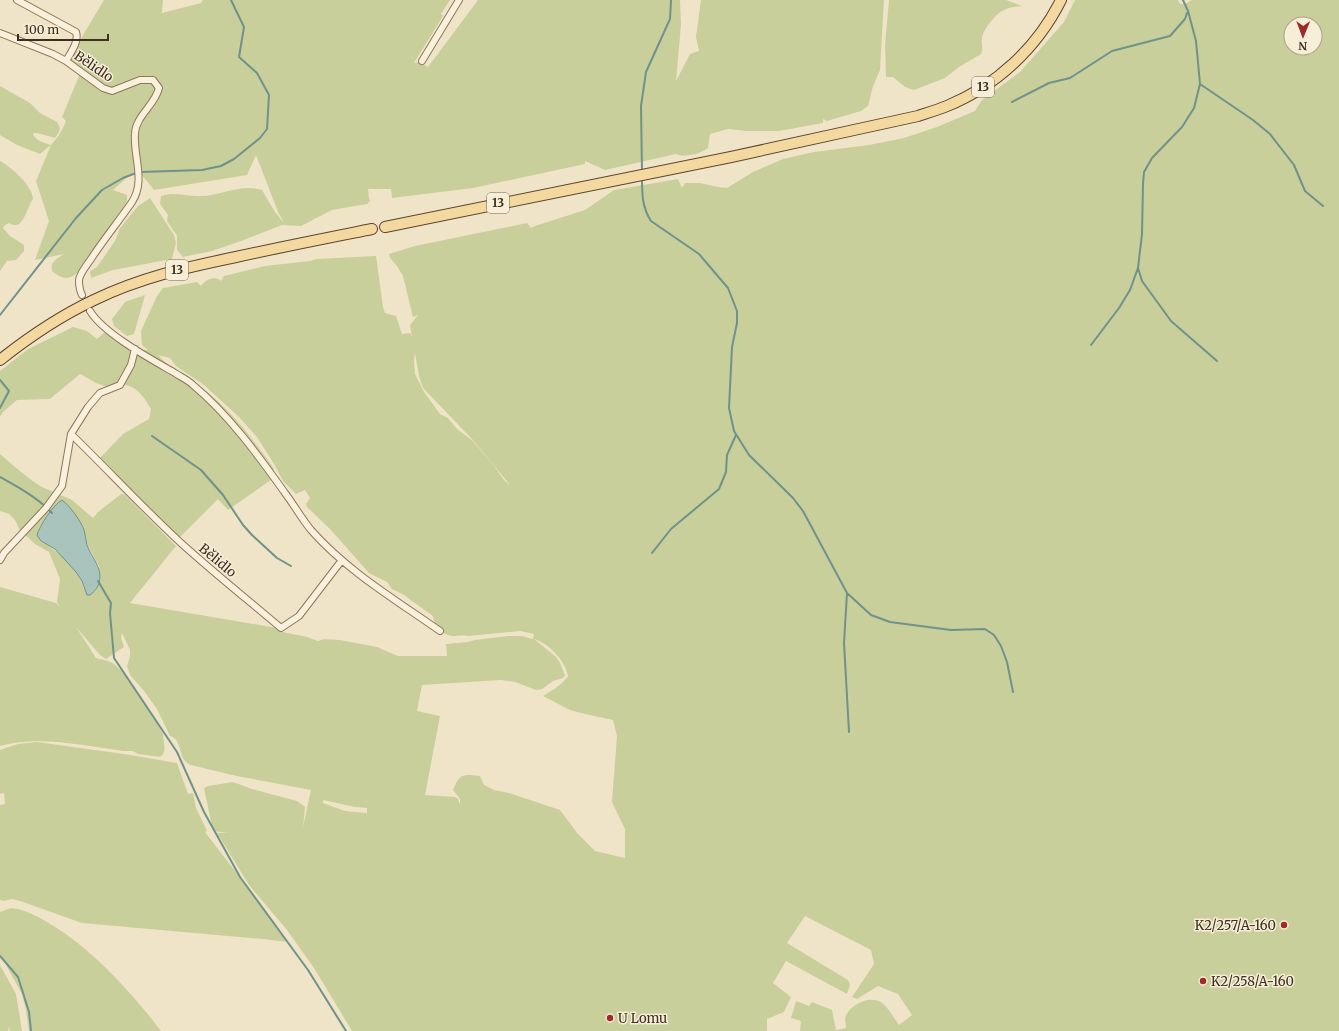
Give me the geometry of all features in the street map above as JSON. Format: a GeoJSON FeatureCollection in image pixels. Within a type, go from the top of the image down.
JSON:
{"type":"FeatureCollection","features":[{"type":"Feature","properties":{"kind":"main road","name":"13"},"geometry":{"type":"LineString","coordinates":[[385,226],[731,157],[910,118],[947,106],[975,92],[1011,66],[1037,39],[1061,0]]}},
{"type":"Feature","properties":{"kind":"main road","name":"13"},"geometry":{"type":"LineString","coordinates":[[0,360],[18,346],[74,310],[101,297],[146,279],[190,267],[372,229]]}},
{"type":"Feature","properties":{"kind":"street"},"geometry":{"type":"LineString","coordinates":[[17,0],[76,32],[76,43],[66,60]]}},
{"type":"Feature","properties":{"kind":"street"},"geometry":{"type":"LineString","coordinates":[[422,61],[459,0]]}},
{"type":"Feature","properties":{"kind":"street","name":"Bělidlo"},"geometry":{"type":"LineString","coordinates":[[0,33],[66,60],[103,88],[112,91],[140,80],[153,80],[159,88],[157,96],[143,114],[135,131],[134,143],[140,183],[133,200],[102,243],[79,279],[82,295]]}},
{"type":"Feature","properties":{"kind":"street"},"geometry":{"type":"LineString","coordinates":[[90,311],[103,327],[135,349],[192,384],[236,427],[286,493],[311,530],[342,560],[370,582],[440,631]]}},
{"type":"Feature","properties":{"kind":"street"},"geometry":{"type":"LineString","coordinates":[[0,560],[4,553],[46,508],[62,486],[70,434],[88,407],[100,393],[120,385],[131,364],[135,349]]}},
{"type":"Feature","properties":{"kind":"street","name":"Bělidlo"},"geometry":{"type":"LineString","coordinates":[[70,434],[105,467],[134,498],[182,543],[281,628],[299,616],[342,560]]}},
{"type":"Feature","properties":{"kind":"green space"},"geometry":{"type":"Polygon","coordinates":[[[104,0],[163,0],[162,13],[201,3],[203,0],[450,0],[441,14],[443,16],[414,63],[420,62],[428,67],[478,0],[680,0],[681,25],[676,81],[690,54],[699,51],[696,37],[701,0],[884,0],[880,70],[873,86],[868,106],[861,111],[827,121],[823,119],[823,123],[779,131],[747,131],[728,129],[710,134],[708,148],[697,154],[684,156],[676,154],[605,170],[585,161],[585,164],[473,188],[392,198],[391,189],[368,189],[370,201],[367,204],[332,210],[301,226],[282,225],[212,251],[183,257],[177,250],[177,236],[167,221],[168,215],[160,204],[161,196],[171,194],[196,196],[208,195],[239,189],[254,188],[262,190],[275,212],[284,223],[278,212],[256,155],[247,175],[154,190],[137,169],[113,190],[127,195],[126,204],[76,274],[67,278],[61,277],[52,271],[53,263],[64,254],[35,260],[49,221],[36,181],[51,145],[60,134],[66,121],[62,117],[79,76],[68,60],[104,0]]]}},
{"type":"Feature","properties":{"kind":"green space"},"geometry":{"type":"Polygon","coordinates":[[[889,0],[1006,0],[1022,6],[1006,9],[994,18],[987,27],[983,36],[981,54],[959,67],[945,78],[914,90],[905,87],[893,77],[886,77],[885,45],[889,0]]]}},
{"type":"Feature","properties":{"kind":"green space"},"geometry":{"type":"Polygon","coordinates":[[[1075,0],[1178,0],[1180,4],[1187,3],[1192,0],[1339,0],[1339,1031],[800,1031],[801,1021],[791,1018],[796,1001],[809,1006],[812,1002],[832,1010],[836,1030],[846,1028],[845,1018],[847,1013],[855,1005],[865,1001],[876,1000],[884,1004],[899,1025],[912,1015],[898,994],[878,986],[857,999],[852,997],[874,964],[871,950],[805,916],[787,943],[848,980],[850,985],[847,994],[786,961],[773,983],[791,997],[784,1012],[767,1019],[767,1031],[352,1031],[314,968],[287,930],[249,885],[217,833],[228,833],[213,831],[204,788],[233,782],[252,789],[297,801],[305,807],[303,827],[311,790],[232,775],[191,765],[186,762],[183,758],[178,743],[170,736],[157,709],[130,675],[127,666],[130,650],[122,633],[121,638],[124,647],[106,659],[100,655],[76,627],[96,658],[108,661],[121,670],[154,717],[163,734],[164,752],[160,757],[138,754],[133,751],[62,742],[31,741],[0,746],[0,587],[56,603],[60,607],[57,602],[60,579],[49,552],[35,544],[19,529],[15,520],[9,514],[0,511],[0,454],[34,482],[72,500],[93,518],[98,512],[121,494],[124,494],[176,546],[130,603],[277,628],[283,632],[318,641],[324,639],[340,640],[377,647],[398,656],[447,656],[446,644],[508,636],[522,636],[533,639],[534,634],[520,631],[452,636],[442,632],[437,626],[433,616],[406,596],[392,589],[387,582],[369,573],[330,529],[307,507],[306,504],[310,498],[305,490],[296,494],[283,481],[257,437],[239,417],[204,385],[176,366],[170,358],[158,355],[162,360],[197,384],[223,406],[250,436],[274,469],[271,480],[228,510],[218,499],[179,538],[100,458],[123,434],[149,419],[151,409],[137,390],[124,385],[107,387],[80,374],[50,399],[17,400],[3,412],[0,417],[0,371],[28,349],[73,327],[87,331],[97,339],[105,332],[131,350],[148,350],[142,345],[141,331],[157,296],[163,288],[197,282],[201,286],[213,278],[221,281],[224,276],[265,266],[317,259],[376,256],[385,313],[396,316],[402,334],[410,333],[412,337],[410,325],[418,315],[413,317],[403,276],[390,258],[389,254],[415,246],[527,223],[531,228],[585,210],[614,190],[678,179],[682,188],[685,183],[700,183],[727,188],[753,172],[783,159],[814,152],[869,145],[904,138],[937,127],[975,111],[982,100],[1020,72],[1064,22],[1075,0]],[[415,353],[415,374],[424,392],[440,414],[448,418],[457,429],[473,441],[504,480],[510,485],[472,439],[423,388],[419,376],[415,353]],[[57,503],[39,528],[41,541],[55,550],[73,567],[78,574],[84,589],[96,591],[100,575],[99,566],[88,546],[83,528],[57,503]],[[534,639],[559,661],[565,675],[563,678],[553,681],[542,689],[536,690],[515,682],[501,680],[422,685],[417,711],[440,716],[425,795],[455,797],[458,799],[460,805],[460,799],[453,790],[458,780],[466,775],[480,776],[484,785],[494,790],[509,793],[560,810],[578,834],[595,851],[625,858],[625,829],[612,802],[617,736],[613,720],[570,710],[543,696],[560,685],[568,676],[564,664],[556,653],[545,644],[534,639]],[[323,800],[323,803],[345,811],[367,813],[367,808],[323,800]]]}},
{"type":"Feature","properties":{"kind":"green space"},"geometry":{"type":"Polygon","coordinates":[[[0,86],[30,103],[40,113],[57,122],[60,128],[55,138],[33,133],[37,140],[51,145],[40,154],[17,145],[0,135],[0,86]]]}},
{"type":"Feature","properties":{"kind":"green space"},"geometry":{"type":"Polygon","coordinates":[[[0,161],[15,172],[25,183],[32,194],[33,199],[24,218],[18,225],[9,223],[3,228],[10,236],[24,245],[24,251],[16,260],[8,261],[4,259],[7,261],[0,271],[0,161]]]}},
{"type":"Feature","properties":{"kind":"green space"},"geometry":{"type":"Polygon","coordinates":[[[150,198],[174,235],[176,243],[172,259],[113,270],[91,278],[90,271],[97,267],[115,241],[120,228],[138,206],[150,198]]]}},
{"type":"Feature","properties":{"kind":"green space"},"geometry":{"type":"Polygon","coordinates":[[[145,295],[134,334],[127,336],[114,326],[112,319],[125,302],[145,295]]]}},
{"type":"Feature","properties":{"kind":"green space"},"geometry":{"type":"Polygon","coordinates":[[[37,742],[177,763],[188,794],[193,793],[196,808],[207,831],[205,832],[272,919],[287,942],[82,923],[20,901],[12,899],[4,901],[0,900],[0,805],[5,804],[4,793],[0,794],[0,750],[18,744],[37,742]]]}},
{"type":"Feature","properties":{"kind":"green space"},"geometry":{"type":"Polygon","coordinates":[[[11,908],[22,910],[40,918],[74,940],[121,983],[161,1031],[29,1031],[22,994],[0,954],[0,912],[11,908]]]}},
{"type":"Feature","properties":{"kind":"green space"},"geometry":{"type":"Polygon","coordinates":[[[0,965],[16,994],[22,1031],[10,1031],[9,1027],[8,1031],[0,1031],[0,965]]]}},
{"type":"Feature","properties":{"kind":"water"},"geometry":{"type":"Polygon","coordinates":[[[62,500],[72,510],[80,522],[84,530],[89,550],[100,572],[99,583],[96,590],[90,595],[87,595],[82,581],[76,572],[55,549],[41,541],[37,535],[47,516],[62,500]]]}},
{"type":"Feature","properties":{"kind":"waterway"},"geometry":{"type":"LineString","coordinates":[[140,172],[202,170],[221,166],[234,159],[260,138],[267,129],[269,95],[257,73],[239,57],[244,27],[231,0]]}},
{"type":"Feature","properties":{"kind":"waterway"},"geometry":{"type":"LineString","coordinates":[[642,172],[641,106],[646,72],[670,19],[671,0]]}},
{"type":"Feature","properties":{"kind":"waterway"},"geometry":{"type":"LineString","coordinates":[[1183,0],[1188,11],[1196,41],[1200,84],[1194,108],[1182,127],[1152,158],[1144,172],[1142,234],[1138,268],[1142,281],[1171,321],[1217,361]]}},
{"type":"Feature","properties":{"kind":"waterway"},"geometry":{"type":"LineString","coordinates":[[1012,102],[1049,83],[1070,78],[1112,51],[1170,36],[1185,19],[1187,13]]}},
{"type":"Feature","properties":{"kind":"waterway"},"geometry":{"type":"LineString","coordinates":[[1200,84],[1253,120],[1270,134],[1294,165],[1305,191],[1323,206]]}},
{"type":"Feature","properties":{"kind":"waterway"},"geometry":{"type":"LineString","coordinates":[[0,315],[76,218],[102,190],[123,178],[136,173]]}},
{"type":"Feature","properties":{"kind":"waterway"},"geometry":{"type":"LineString","coordinates":[[642,178],[642,195],[644,205],[651,221],[699,254],[728,288],[737,311],[737,323],[732,347],[729,408],[734,431],[749,455],[793,498],[803,511],[847,593],[871,615],[890,622],[951,630],[985,629],[994,635],[1001,646],[1007,662],[1013,692]]}},
{"type":"Feature","properties":{"kind":"waterway"},"geometry":{"type":"LineString","coordinates":[[1091,345],[1119,308],[1130,290],[1138,268]]}},
{"type":"Feature","properties":{"kind":"waterway"},"geometry":{"type":"LineString","coordinates":[[0,380],[9,391],[0,408]]}},
{"type":"Feature","properties":{"kind":"waterway"},"geometry":{"type":"LineString","coordinates":[[652,553],[671,529],[719,489],[726,472],[727,455],[736,435]]}},
{"type":"Feature","properties":{"kind":"waterway"},"geometry":{"type":"LineString","coordinates":[[152,436],[201,470],[223,495],[243,525],[252,535],[277,558],[291,566]]}},
{"type":"Feature","properties":{"kind":"waterway"},"geometry":{"type":"LineString","coordinates":[[0,477],[21,489],[52,513]]}},
{"type":"Feature","properties":{"kind":"waterway"},"geometry":{"type":"LineString","coordinates":[[98,581],[111,603],[110,613],[114,658],[177,752],[204,812],[240,877],[308,970],[346,1031]]}},
{"type":"Feature","properties":{"kind":"waterway"},"geometry":{"type":"LineString","coordinates":[[847,593],[844,643],[849,732]]}},
{"type":"Feature","properties":{"kind":"waterway"},"geometry":{"type":"LineString","coordinates":[[0,956],[18,977],[29,1012],[31,1031]]}},
{"type":"Feature","properties":{"kind":"place","name":"K2/257/A-160"},"geometry":{"type":"Point","coordinates":[1284,925]}},
{"type":"Feature","properties":{"kind":"place","name":"K2/258/A-160"},"geometry":{"type":"Point","coordinates":[1203,981]}},
{"type":"Feature","properties":{"kind":"place","name":"U Lomu"},"geometry":{"type":"Point","coordinates":[610,1018]}}]}
